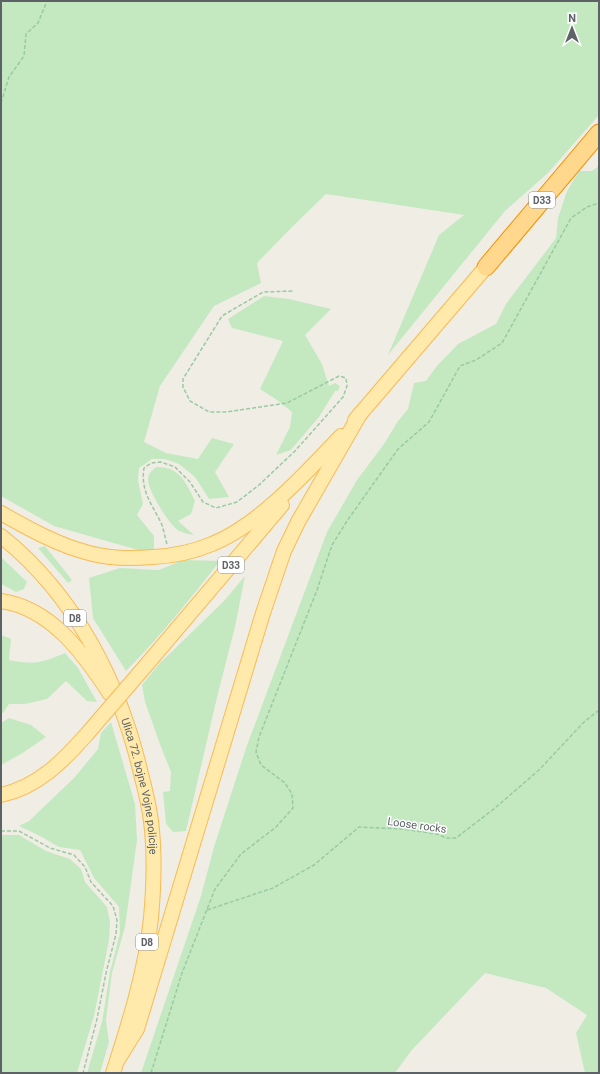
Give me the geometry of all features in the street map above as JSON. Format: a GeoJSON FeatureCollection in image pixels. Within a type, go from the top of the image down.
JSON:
{"type":"FeatureCollection","features":[{"type":"Feature","properties":{"kind":"highway","name":"D33"},"geometry":{"type":"LineString","coordinates":[[486,267],[599,133]]}},
{"type":"Feature","properties":{"kind":"main road","name":"D33"},"geometry":{"type":"LineString","coordinates":[[1,795],[10,793],[39,779],[65,758],[148,663],[286,500],[313,465],[360,414],[486,267]]}},
{"type":"Feature","properties":{"kind":"main road"},"geometry":{"type":"LineString","coordinates":[[115,1067],[137,1029],[256,635],[284,551],[315,491],[360,414]]}},
{"type":"Feature","properties":{"kind":"main road"},"geometry":{"type":"LineString","coordinates":[[1,513],[36,533],[90,553],[123,558],[170,556],[189,552],[230,536],[269,507],[313,465]]}},
{"type":"Feature","properties":{"kind":"main road","name":"Ulica 72. bojne Vojne policije"},"geometry":{"type":"LineString","coordinates":[[1,536],[39,571],[64,603],[92,644],[108,675],[124,716],[138,762],[148,804],[153,838],[154,878],[151,919],[146,951],[134,1002],[115,1067]]}},
{"type":"Feature","properties":{"kind":"main road"},"geometry":{"type":"LineString","coordinates":[[1,601],[24,607],[44,618],[63,633],[100,679],[124,716]]}},
{"type":"Feature","properties":{"kind":"path"},"geometry":{"type":"LineString","coordinates":[[1,103],[9,77],[24,56],[26,34],[38,23],[47,1]]}},
{"type":"Feature","properties":{"kind":"path"},"geometry":{"type":"LineString","coordinates":[[151,1073],[182,973],[215,889],[241,854],[276,827],[293,808],[292,794],[285,782],[261,765],[256,752],[259,736],[317,590],[332,545],[347,521],[398,449],[429,422],[460,366],[476,360],[502,343],[571,218],[587,207],[599,203]]}},
{"type":"Feature","properties":{"kind":"path"},"geometry":{"type":"LineString","coordinates":[[170,556],[162,526],[147,496],[142,479],[144,468],[151,463],[161,462],[175,467],[190,482],[203,502],[216,508],[237,502],[259,485],[295,451],[343,397],[347,386],[346,378],[339,376],[287,403],[226,412],[209,412],[190,401],[183,387],[183,380],[222,316],[263,292],[294,291]]}},
{"type":"Feature","properties":{"kind":"path","name":"Loose rocks"},"geometry":{"type":"LineString","coordinates":[[207,910],[273,888],[314,865],[359,828],[402,829],[437,834],[446,838],[456,838],[495,808],[539,770],[583,723],[599,710]]}},
{"type":"Feature","properties":{"kind":"path"},"geometry":{"type":"LineString","coordinates":[[1,831],[20,830],[50,848],[74,855],[85,867],[91,882],[112,906],[117,920],[116,934],[106,973],[98,1018],[83,1073]]}},
{"type":"Feature","properties":{"kind":"green space"},"geometry":{"type":"Polygon","coordinates":[[[1,1],[599,1],[599,115],[548,173],[505,211],[388,355],[439,235],[464,215],[326,194],[257,263],[261,283],[214,306],[160,386],[144,442],[166,453],[198,459],[212,438],[234,444],[215,472],[229,497],[209,499],[195,477],[179,464],[165,459],[152,459],[139,468],[138,480],[143,504],[137,515],[154,536],[154,550],[138,550],[54,526],[1,496],[1,1]]]}},
{"type":"Feature","properties":{"kind":"green space"},"geometry":{"type":"Polygon","coordinates":[[[599,166],[599,1073],[585,1073],[576,1033],[587,1015],[546,988],[485,973],[411,1051],[395,1073],[141,1073],[201,896],[214,847],[246,748],[327,532],[357,480],[408,409],[414,383],[426,381],[436,367],[458,344],[496,324],[506,304],[556,238],[558,218],[567,191],[579,171],[592,171],[599,166]]]}},
{"type":"Feature","properties":{"kind":"green space"},"geometry":{"type":"Polygon","coordinates":[[[264,296],[289,299],[331,309],[305,335],[322,364],[329,386],[335,383],[340,386],[338,391],[335,391],[319,417],[291,450],[276,455],[290,427],[292,412],[260,389],[283,341],[232,328],[228,319],[264,296]]]}},
{"type":"Feature","properties":{"kind":"green space"},"geometry":{"type":"Polygon","coordinates":[[[156,467],[171,469],[181,476],[185,482],[195,501],[191,514],[178,521],[194,535],[181,532],[175,528],[155,500],[148,480],[150,473],[156,467]]]}},
{"type":"Feature","properties":{"kind":"green space"},"geometry":{"type":"Polygon","coordinates":[[[45,546],[72,580],[68,583],[38,548],[45,546]]]}},
{"type":"Feature","properties":{"kind":"green space"},"geometry":{"type":"Polygon","coordinates":[[[1,557],[27,582],[24,589],[16,592],[1,584],[1,557]]]}},
{"type":"Feature","properties":{"kind":"green space"},"geometry":{"type":"Polygon","coordinates":[[[183,560],[220,561],[163,631],[126,671],[93,618],[89,578],[120,568],[159,570],[183,560]]]}},
{"type":"Feature","properties":{"kind":"green space"},"geometry":{"type":"Polygon","coordinates":[[[245,576],[235,627],[186,831],[173,832],[166,824],[163,792],[170,791],[171,772],[145,702],[142,685],[159,664],[224,601],[245,576]]]}},
{"type":"Feature","properties":{"kind":"green space"},"geometry":{"type":"Polygon","coordinates":[[[1,635],[11,639],[9,660],[32,663],[44,661],[65,653],[78,668],[97,702],[87,701],[66,681],[47,699],[25,704],[9,704],[1,714],[1,635]]]}},
{"type":"Feature","properties":{"kind":"green space"},"geometry":{"type":"Polygon","coordinates":[[[9,718],[31,725],[46,737],[21,754],[1,765],[1,723],[9,718]]]}},
{"type":"Feature","properties":{"kind":"green space"},"geometry":{"type":"Polygon","coordinates":[[[111,722],[135,804],[137,840],[125,927],[112,973],[106,1020],[109,1042],[100,1073],[87,1073],[102,1022],[110,972],[120,933],[119,907],[94,878],[80,850],[59,847],[19,826],[29,821],[74,778],[98,749],[101,733],[111,722]]]}},
{"type":"Feature","properties":{"kind":"green space"},"geometry":{"type":"Polygon","coordinates":[[[1,835],[19,835],[46,851],[70,859],[81,869],[85,882],[107,907],[110,922],[109,940],[94,1016],[77,1073],[1,1073],[1,835]]]}}]}
